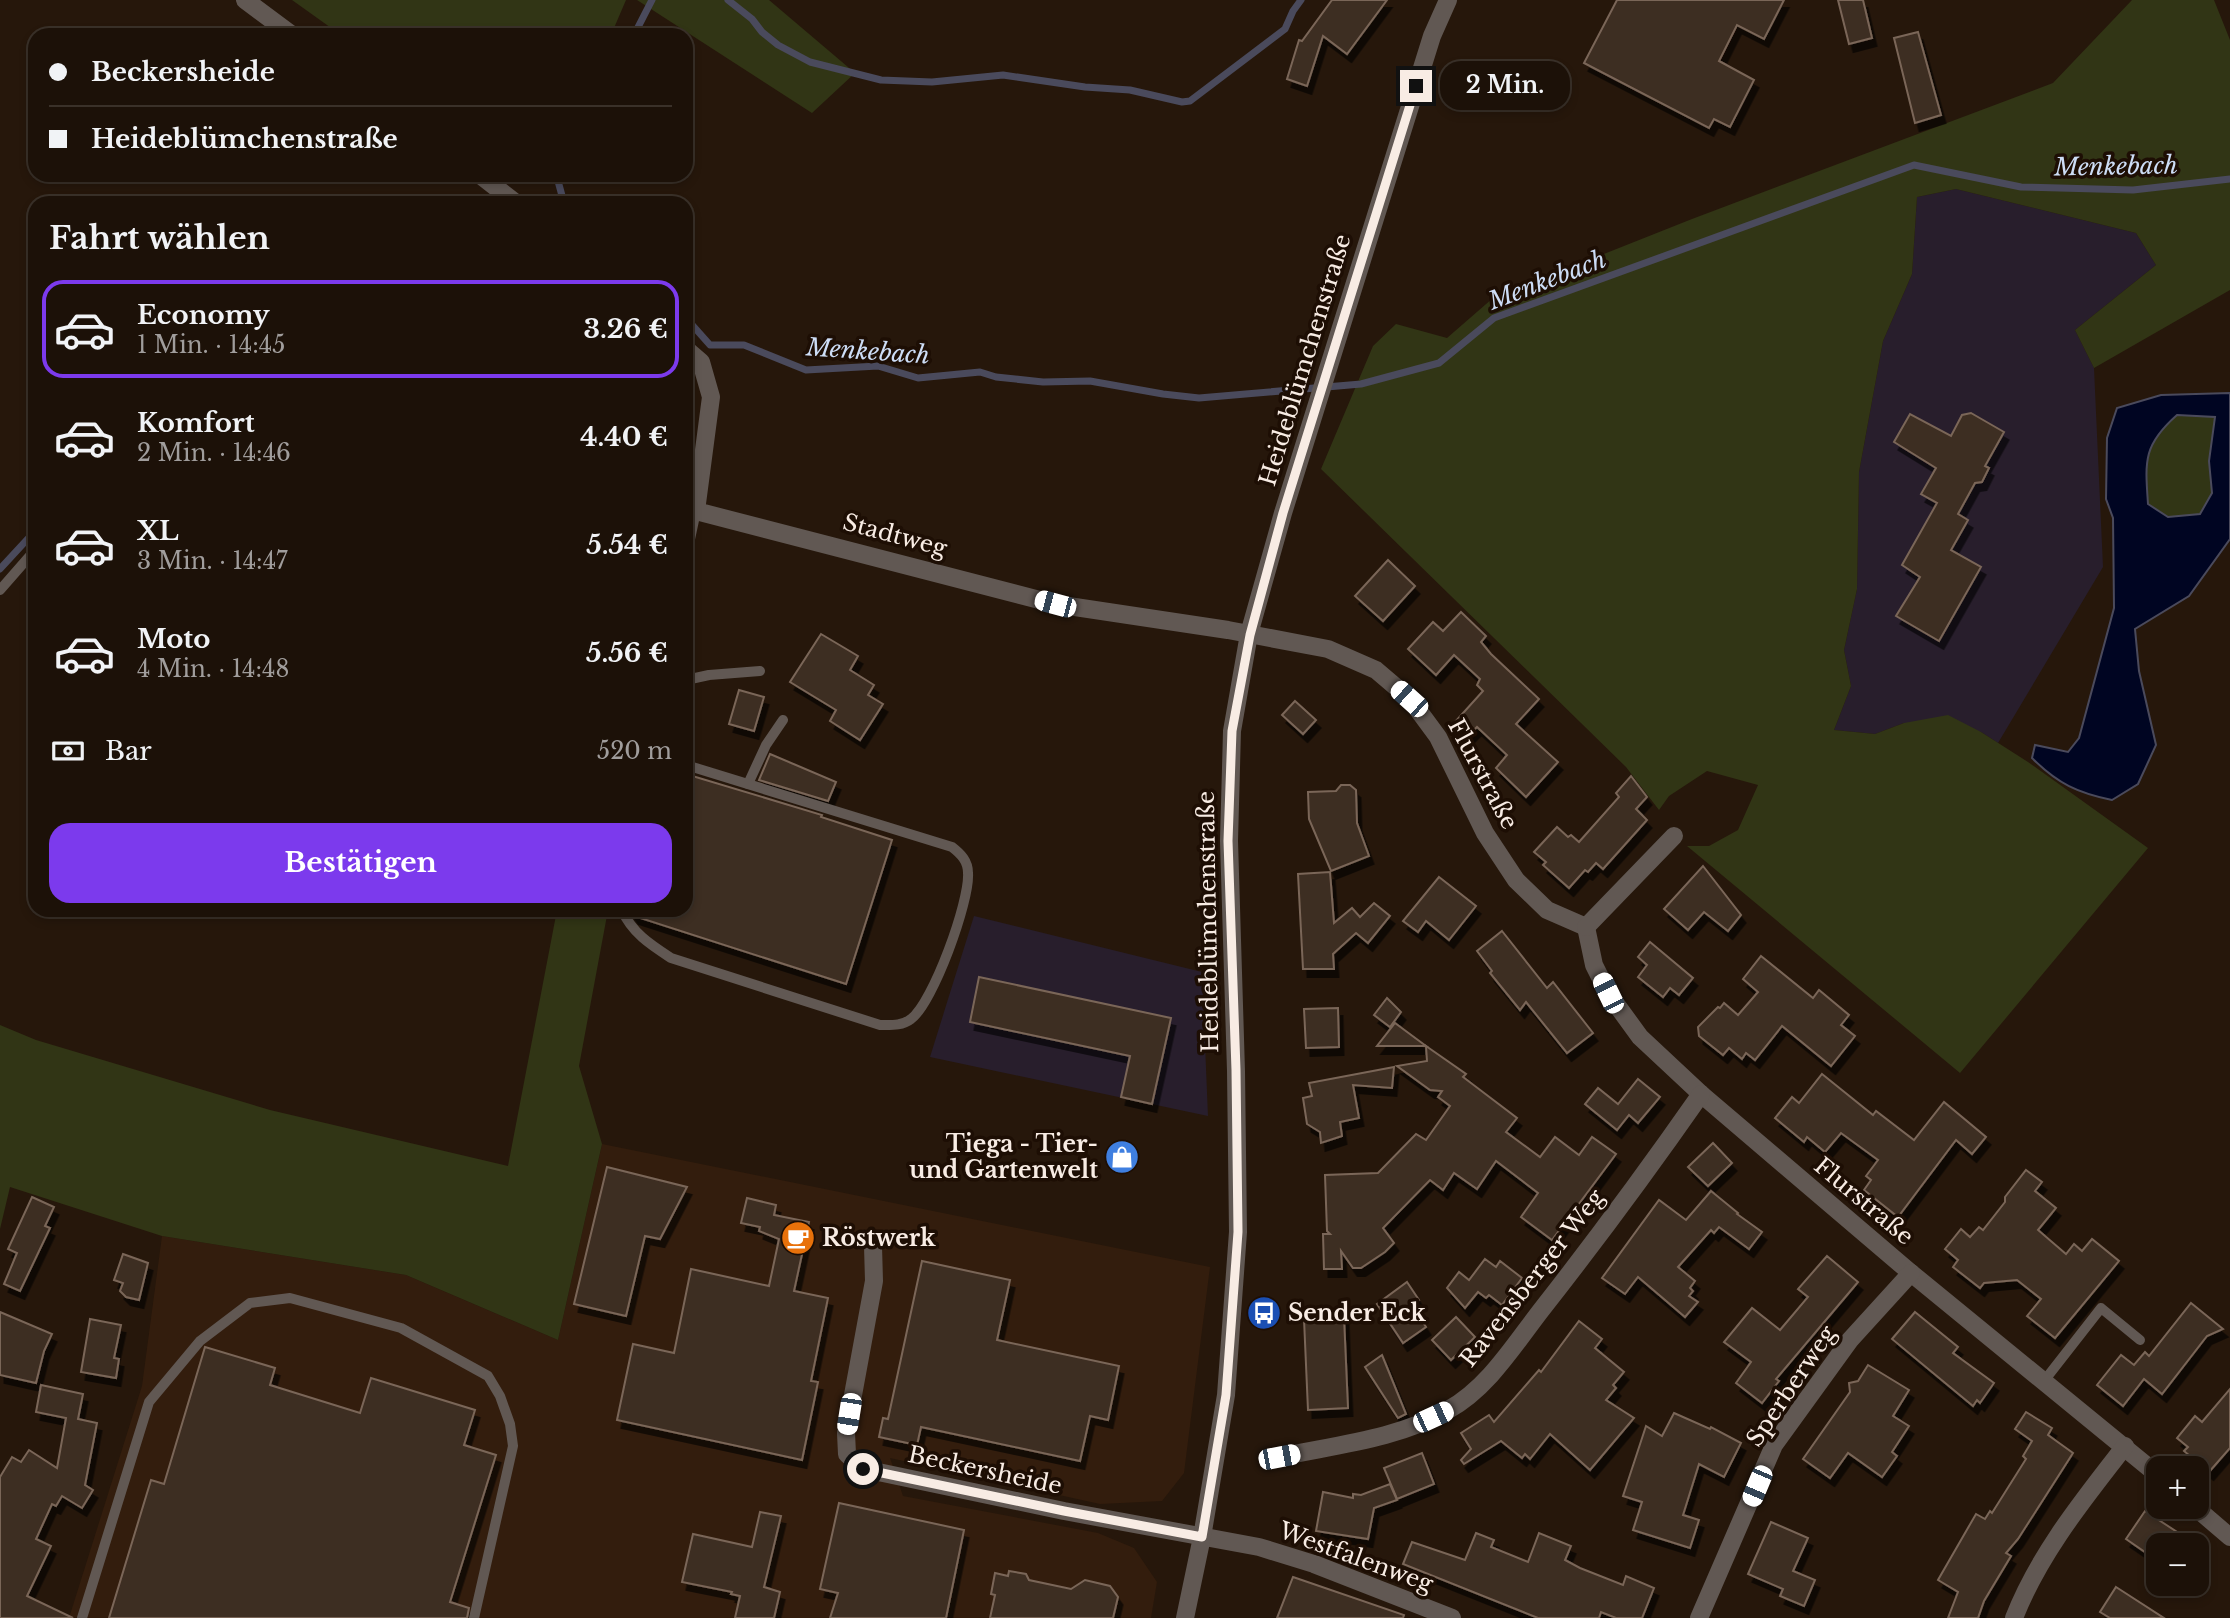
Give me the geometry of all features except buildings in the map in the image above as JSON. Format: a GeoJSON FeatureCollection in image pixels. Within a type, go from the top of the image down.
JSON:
{"type":"FeatureCollection","features":[{"type":"Feature","properties":{"kind":"street"},"geometry":{"type":"LineString","coordinates":[[245,0],[283,28]]}},
{"type":"Feature","properties":{"kind":"street","name":"Heideblümchenstraße"},"geometry":{"type":"LineString","coordinates":[[1185,1618],[1226,1395],[1238,1232],[1229,787],[1232,731],[1250,635],[1316,405],[1432,36],[1448,0]]}},
{"type":"Feature","properties":{"kind":"street"},"geometry":{"type":"LineString","coordinates":[[489,182],[507,196]]}},
{"type":"Feature","properties":{"kind":"street"},"geometry":{"type":"LineString","coordinates":[[693,355],[701,362],[710,397],[696,511]]}},
{"type":"Feature","properties":{"kind":"street","name":"Stadtweg"},"geometry":{"type":"LineString","coordinates":[[696,511],[1055,604],[1250,635]]}},
{"type":"Feature","properties":{"kind":"street","name":"Flurstraße"},"geometry":{"type":"LineString","coordinates":[[1250,635],[1328,649],[1376,670],[1409,699],[1438,737],[1485,833],[1516,880],[1547,910],[1586,927],[1594,965],[1608,993],[1640,1037],[1701,1094],[1911,1273],[2146,1464]]}},
{"type":"Feature","properties":{"kind":"street"},"geometry":{"type":"LineString","coordinates":[[1586,927],[1674,836]]}},
{"type":"Feature","properties":{"kind":"street","name":"Ravensberger Weg"},"geometry":{"type":"LineString","coordinates":[[1279,1457],[1381,1436],[1417,1425],[1450,1409],[1486,1381],[1628,1196],[1701,1094]]}},
{"type":"Feature","properties":{"kind":"street","name":"Beckersheide"},"geometry":{"type":"LineString","coordinates":[[873,1246],[874,1281],[846,1433],[847,1454],[863,1469],[1202,1537]]}},
{"type":"Feature","properties":{"kind":"street","name":"Sperberweg"},"geometry":{"type":"LineString","coordinates":[[1699,1618],[1774,1446],[1850,1340],[1911,1273]]}},
{"type":"Feature","properties":{"kind":"street"},"geometry":{"type":"LineString","coordinates":[[2014,1618],[2022,1597],[2065,1524],[2125,1446]]}},
{"type":"Feature","properties":{"kind":"street"},"geometry":{"type":"LineString","coordinates":[[2209,1519],[2230,1537]]}},
{"type":"Feature","properties":{"kind":"street","name":"Westfalenweg"},"geometry":{"type":"LineString","coordinates":[[1202,1537],[1259,1548],[1314,1564],[1452,1618]]}},
{"type":"Feature","properties":{"kind":"lane"},"geometry":{"type":"LineString","coordinates":[[693,525],[696,511]]}},
{"type":"Feature","properties":{"kind":"lane"},"geometry":{"type":"LineString","coordinates":[[0,590],[28,558]]}},
{"type":"Feature","properties":{"kind":"lane"},"geometry":{"type":"LineString","coordinates":[[693,678],[760,671]]}},
{"type":"Feature","properties":{"kind":"lane"},"geometry":{"type":"LineString","coordinates":[[748,784],[766,745],[783,720]]}},
{"type":"Feature","properties":{"kind":"lane"},"geometry":{"type":"LineString","coordinates":[[625,917],[644,941],[671,958],[880,1025],[898,1025],[909,1021],[918,1013],[948,951],[967,892],[968,871],[964,857],[952,847],[693,767]]}},
{"type":"Feature","properties":{"kind":"lane"},"geometry":{"type":"LineString","coordinates":[[82,1618],[149,1402],[200,1341],[250,1303],[290,1298],[401,1328],[488,1376],[500,1396],[510,1424],[513,1446],[474,1618]]}},
{"type":"Feature","properties":{"kind":"lane"},"geometry":{"type":"LineString","coordinates":[[2044,1381],[2101,1308],[2140,1340]]}},
{"type":"Feature","properties":{"kind":"shaded area"},"geometry":{"type":"Polygon","coordinates":[[[1956,189],[2136,233],[2156,265],[2075,330],[2094,368],[2103,567],[1998,743],[1981,732],[1904,723],[1875,734],[1834,730],[1851,686],[1844,650],[1857,589],[1859,472],[1883,341],[1912,274],[1917,197],[1956,189]]]}},
{"type":"Feature","properties":{"kind":"shaded area"},"geometry":{"type":"Polygon","coordinates":[[[974,916],[1202,972],[1208,1116],[930,1057],[974,916]]]}},
{"type":"Feature","properties":{"kind":"shaded area"},"geometry":{"type":"Polygon","coordinates":[[[602,1144],[1210,1267],[1184,1473],[1162,1501],[1100,1504],[890,1458],[903,1496],[1098,1533],[1134,1548],[1157,1582],[1151,1618],[69,1618],[142,1386],[162,1236],[406,1275],[558,1340],[602,1144]]]}},
{"type":"Feature","properties":{"kind":"green space"},"geometry":{"type":"Polygon","coordinates":[[[292,0],[626,0],[614,28],[331,28],[292,0]]]}},
{"type":"Feature","properties":{"kind":"green space"},"geometry":{"type":"Polygon","coordinates":[[[637,0],[769,0],[855,73],[812,113],[693,36],[693,28],[680,28],[637,0]]]}},
{"type":"Feature","properties":{"kind":"green space"},"geometry":{"type":"Polygon","coordinates":[[[2132,0],[2214,0],[2230,40],[2230,290],[2094,368],[2075,330],[2156,265],[2136,233],[1956,189],[1917,197],[1912,274],[1883,341],[1859,472],[1857,589],[1844,650],[1851,686],[1834,730],[1875,734],[1904,723],[1948,715],[2028,762],[2148,848],[1960,1073],[1687,846],[1709,846],[1738,830],[1758,785],[1707,771],[1669,796],[1659,810],[1626,767],[1321,469],[1373,346],[1396,324],[1447,338],[1493,298],[1692,219],[2053,83],[2132,0]]]}},
{"type":"Feature","properties":{"kind":"green space"},"geometry":{"type":"Polygon","coordinates":[[[2177,415],[2215,417],[2209,461],[2212,493],[2200,514],[2168,517],[2148,504],[2146,476],[2152,445],[2177,415]]]}},
{"type":"Feature","properties":{"kind":"green space"},"geometry":{"type":"Polygon","coordinates":[[[556,917],[607,917],[579,1066],[602,1144],[558,1340],[406,1275],[162,1236],[10,1187],[0,1229],[0,1025],[36,1040],[270,1110],[508,1166],[556,917]]]}},
{"type":"Feature","properties":{"kind":"water"},"geometry":{"type":"Polygon","coordinates":[[[2230,393],[2230,539],[2189,596],[2135,629],[2139,671],[2156,745],[2138,784],[2112,800],[2069,786],[2032,758],[2035,745],[2068,752],[2079,738],[2114,608],[2113,518],[2106,499],[2107,438],[2117,408],[2161,395],[2230,393]],[[2177,415],[2152,445],[2146,476],[2148,504],[2168,517],[2200,514],[2212,493],[2209,461],[2215,417],[2177,415]]]}},
{"type":"Feature","properties":{"kind":"waterway","name":"Menkebach"},"geometry":{"type":"LineString","coordinates":[[638,28],[652,0]]}},
{"type":"Feature","properties":{"kind":"waterway"},"geometry":{"type":"LineString","coordinates":[[728,0],[778,45],[810,62],[881,80],[932,82],[1003,75],[1085,87],[1130,90],[1182,102],[1190,101],[1285,29],[1301,0]]}},
{"type":"Feature","properties":{"kind":"waterway","name":"Menkebach"},"geometry":{"type":"LineString","coordinates":[[693,326],[710,345],[744,345],[806,370],[878,366],[918,378],[980,372],[996,377],[1043,382],[1090,381],[1199,398],[1361,384],[1439,363],[1494,318],[1914,165],[2021,187],[2133,190],[2230,179]]}},
{"type":"Feature","properties":{"kind":"waterway","name":"Menkebach"},"geometry":{"type":"LineString","coordinates":[[558,182],[562,196]]}},
{"type":"Feature","properties":{"kind":"waterway"},"geometry":{"type":"LineString","coordinates":[[0,569],[28,539]]}},
{"type":"Feature","properties":{"kind":"place","name":"Tiega - Tier- und Gartenwelt"},"geometry":{"type":"Point","coordinates":[1122,1157]}},
{"type":"Feature","properties":{"kind":"place","name":"Röstwerk"},"geometry":{"type":"Point","coordinates":[798,1238]}},
{"type":"Feature","properties":{"kind":"place","name":"Sender Eck"},"geometry":{"type":"Point","coordinates":[1264,1313]}},
{"type":"Feature","properties":{"kind":"route"},"geometry":{"type":"LineString","coordinates":[[863,1469],[1202,1537],[1226,1395],[1238,1232],[1236,1070],[1228,841],[1232,731],[1250,635],[1283,513],[1416,86]]}}]}
